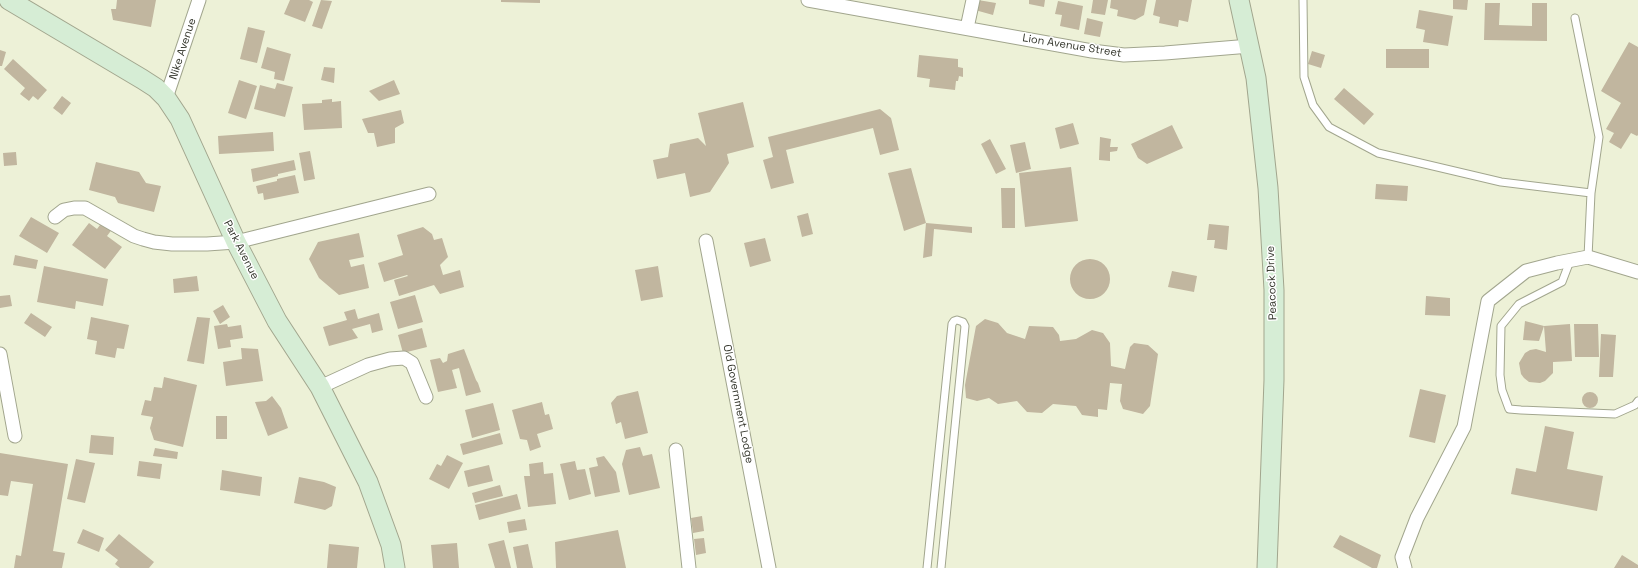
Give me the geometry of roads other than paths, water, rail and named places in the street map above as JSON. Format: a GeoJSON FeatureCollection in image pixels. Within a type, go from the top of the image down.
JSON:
{"type":"FeatureCollection","features":[{"type":"Feature","properties":{"kind":"street","name":"Park Avenue"},"geometry":{"type":"LineString","coordinates":[[9,0],[142,79],[156,88],[166,98],[180,119],[236,242],[277,321],[320,386],[368,482],[391,545],[395,568]]}},
{"type":"Feature","properties":{"kind":"street","name":"Nike Avenue"},"geometry":{"type":"LineString","coordinates":[[166,98],[199,0]]}},
{"type":"Feature","properties":{"kind":"street","name":"Lion Avenue Street"},"geometry":{"type":"LineString","coordinates":[[808,0],[1092,51],[1124,55],[1250,46]]}},
{"type":"Feature","properties":{"kind":"street"},"geometry":{"type":"LineString","coordinates":[[967,28],[973,0]]}},
{"type":"Feature","properties":{"kind":"street","name":"Peacock Drive"},"geometry":{"type":"LineString","coordinates":[[1239,0],[1256,78],[1268,188],[1274,290],[1274,380],[1267,568]]}},
{"type":"Feature","properties":{"kind":"street"},"geometry":{"type":"LineString","coordinates":[[55,217],[64,210],[85,208],[134,236],[154,242],[193,244],[236,242],[429,194]]}},
{"type":"Feature","properties":{"kind":"street","name":"Old Government Lodge"},"geometry":{"type":"LineString","coordinates":[[706,241],[769,568]]}},
{"type":"Feature","properties":{"kind":"street"},"geometry":{"type":"LineString","coordinates":[[1405,568],[1402,557],[1417,518],[1464,427],[1488,300],[1526,271],[1588,257],[1638,272]]}},
{"type":"Feature","properties":{"kind":"street"},"geometry":{"type":"LineString","coordinates":[[0,354],[15,436]]}},
{"type":"Feature","properties":{"kind":"street"},"geometry":{"type":"LineString","coordinates":[[320,386],[368,365],[390,359],[404,358],[412,363],[426,397]]}},
{"type":"Feature","properties":{"kind":"street"},"geometry":{"type":"LineString","coordinates":[[676,450],[688,568]]}},
{"type":"Feature","properties":{"kind":"lane"},"geometry":{"type":"LineString","coordinates":[[1303,0],[1304,77],[1313,105],[1329,127],[1378,153],[1501,182],[1591,193]]}},
{"type":"Feature","properties":{"kind":"lane"},"geometry":{"type":"LineString","coordinates":[[1575,18],[1600,137],[1591,193],[1588,257]]}},
{"type":"Feature","properties":{"kind":"lane"},"geometry":{"type":"LineString","coordinates":[[1570,261],[1562,282],[1519,304],[1501,326],[1500,375],[1502,390],[1509,408],[1521,410],[1615,414],[1635,405],[1638,401]]}},
{"type":"Feature","properties":{"kind":"lane"},"geometry":{"type":"LineString","coordinates":[[927,568],[952,324],[954,321],[958,320],[963,322],[965,325],[941,568]]}},
{"type":"Feature","properties":{"kind":"lane"},"geometry":{"type":"LineString","coordinates":[[936,474],[950,475]]}}]}
